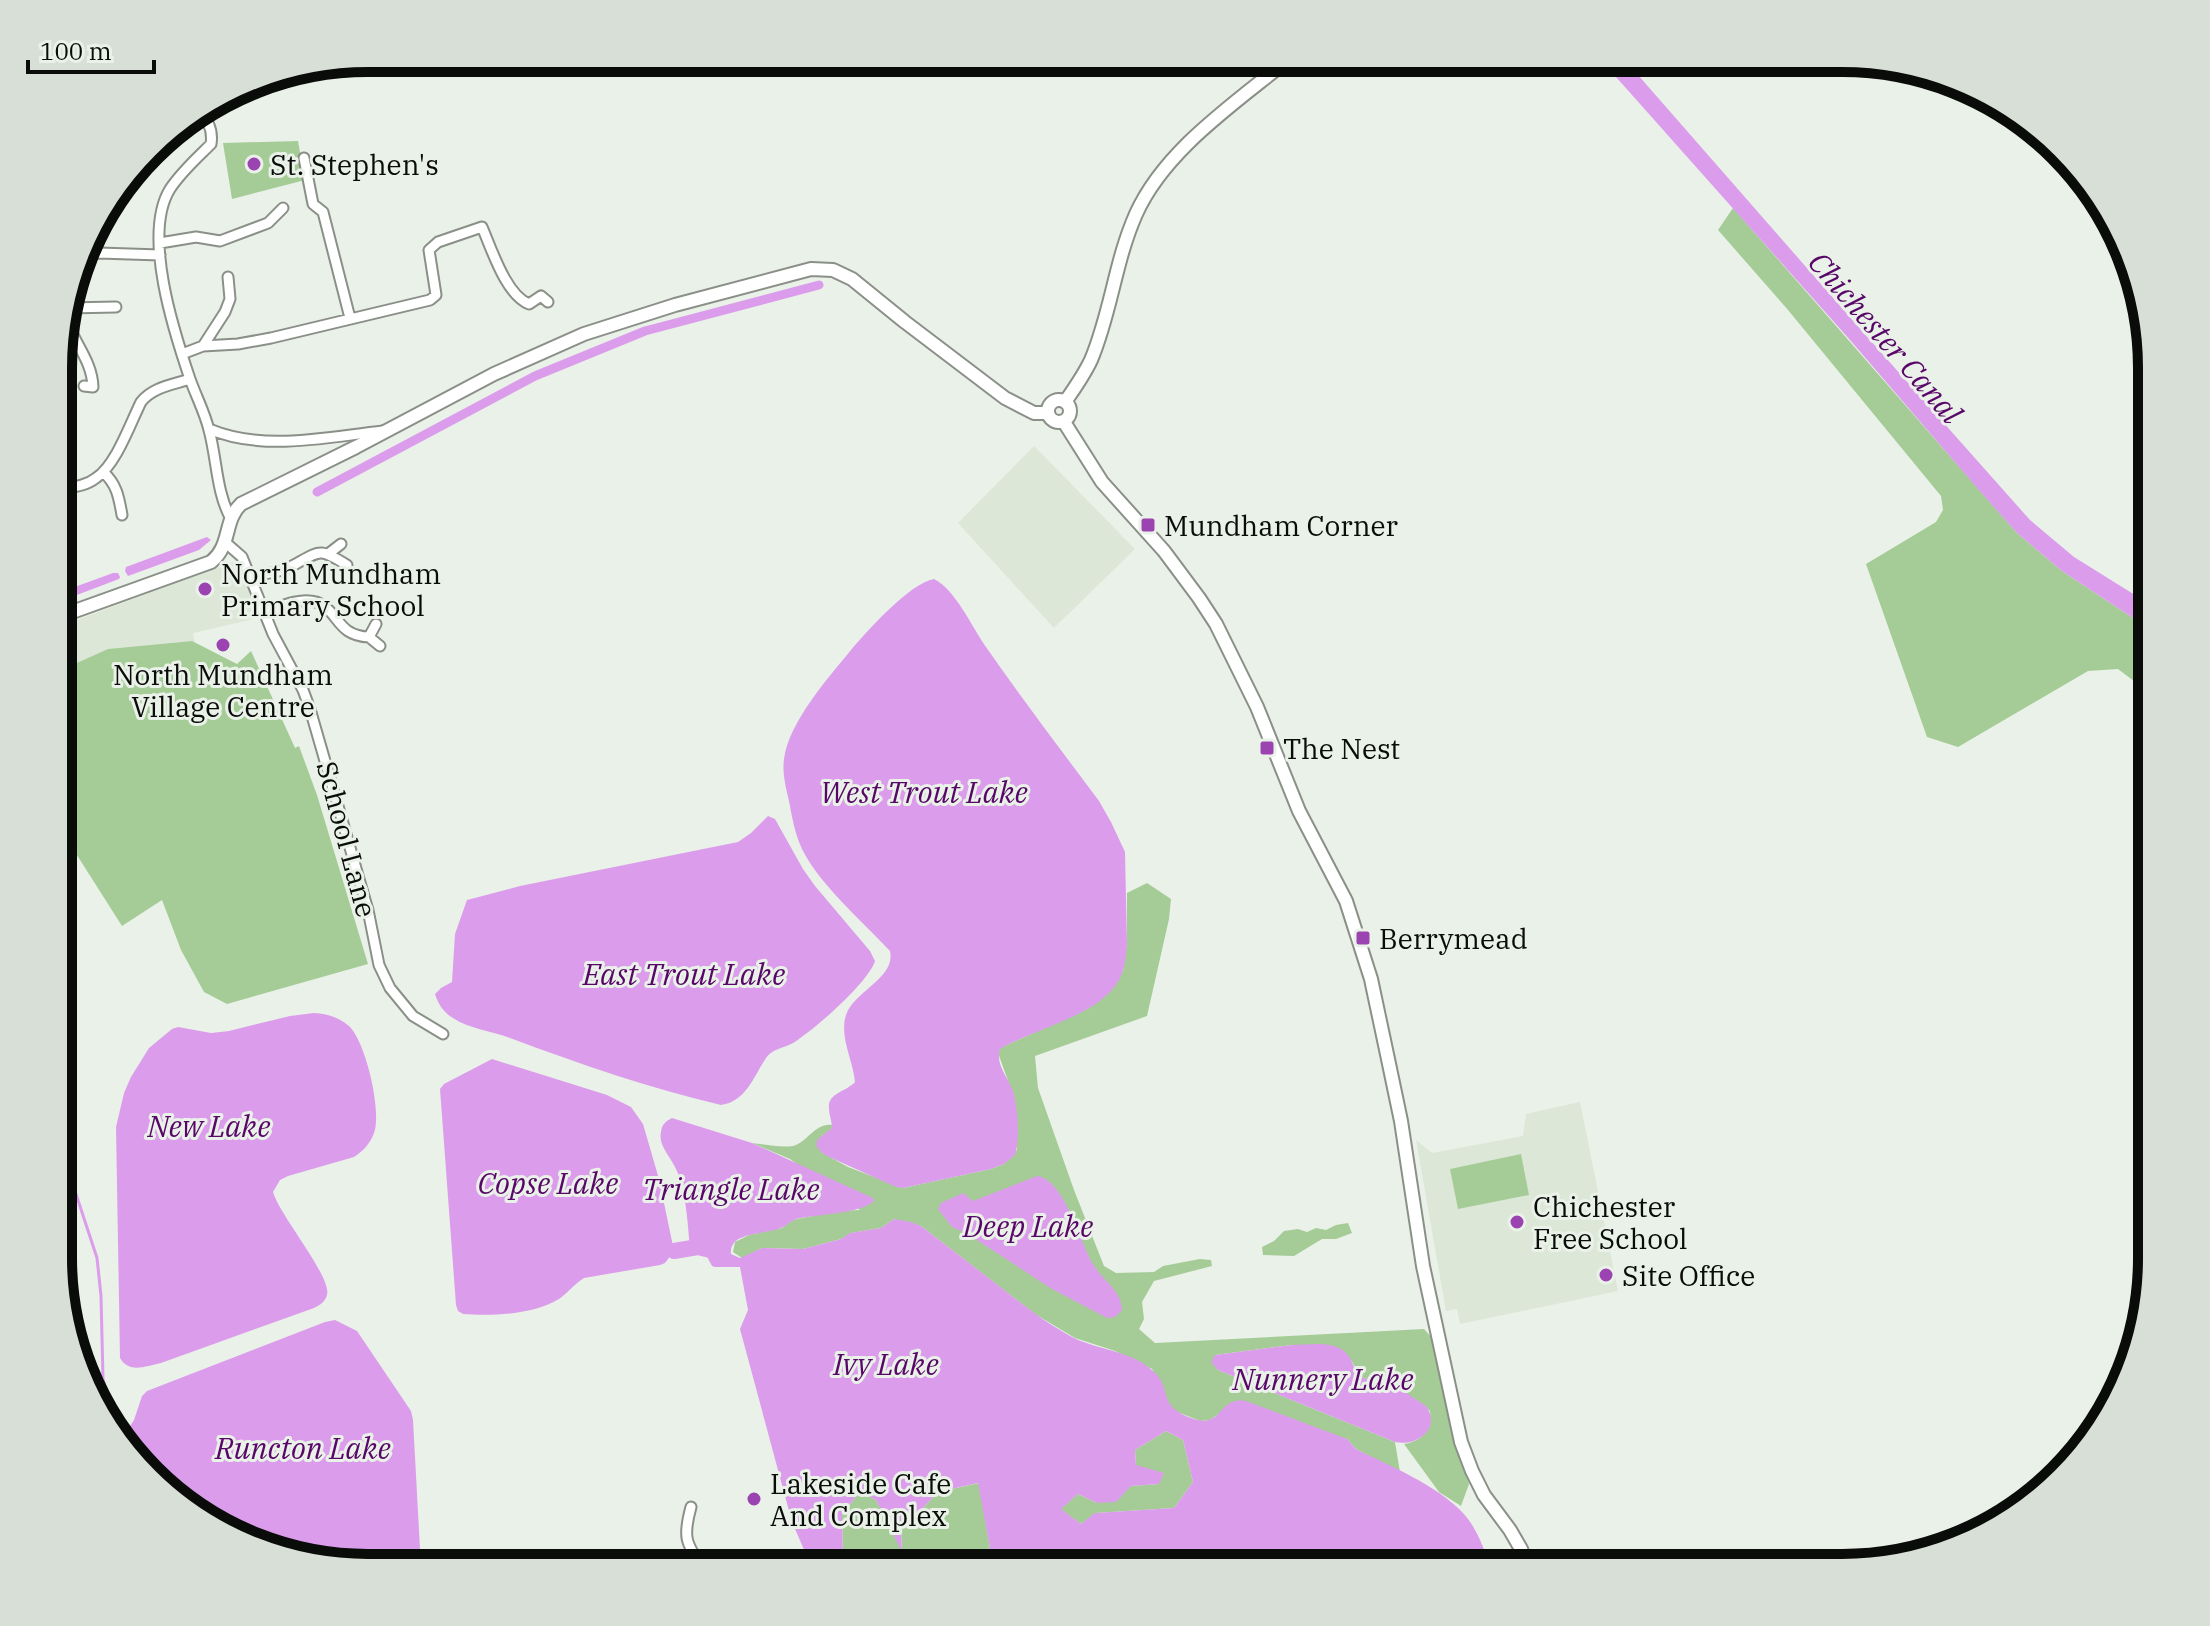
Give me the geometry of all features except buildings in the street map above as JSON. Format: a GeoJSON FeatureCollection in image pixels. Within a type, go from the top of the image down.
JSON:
{"type":"FeatureCollection","features":[{"type":"Feature","properties":{"kind":"main road"},"geometry":{"type":"LineString","coordinates":[[1065,402],[1091,359],[1122,251],[1146,195],[1177,153],[1273,72]]}},
{"type":"Feature","properties":{"kind":"main road"},"geometry":{"type":"LineString","coordinates":[[72,612],[211,562],[226,543],[237,507],[246,500],[356,447],[494,374],[584,334],[794,272],[821,268],[842,272],[1005,398],[1034,413],[1048,413]]}},
{"type":"Feature","properties":{"kind":"main road"},"geometry":{"type":"LineString","coordinates":[[1055,401],[1065,402],[1069,407],[1070,414],[1064,422],[1054,421],[1048,413],[1049,406],[1055,401]]}},
{"type":"Feature","properties":{"kind":"main road"},"geometry":{"type":"LineString","coordinates":[[1064,422],[1102,482],[1164,551],[1216,624],[1257,707],[1299,811],[1346,901],[1368,967],[1404,1134],[1423,1266],[1461,1442],[1484,1495],[1523,1554]]}},
{"type":"Feature","properties":{"kind":"street"},"geometry":{"type":"LineString","coordinates":[[206,121],[212,134],[211,144],[170,190],[161,210],[160,255],[163,281],[182,354],[209,429],[224,506],[231,519]]}},
{"type":"Feature","properties":{"kind":"street"},"geometry":{"type":"LineString","coordinates":[[304,158],[313,204],[323,212],[350,318]]}},
{"type":"Feature","properties":{"kind":"street"},"geometry":{"type":"LineString","coordinates":[[160,243],[196,237],[220,241],[268,223],[283,208]]}},
{"type":"Feature","properties":{"kind":"street"},"geometry":{"type":"LineString","coordinates":[[182,354],[203,346],[271,338],[430,300],[436,295],[429,250],[438,242],[482,227],[519,300],[529,304],[541,296],[548,302]]}},
{"type":"Feature","properties":{"kind":"street"},"geometry":{"type":"LineString","coordinates":[[96,254],[160,255]]}},
{"type":"Feature","properties":{"kind":"street"},"geometry":{"type":"LineString","coordinates":[[203,346],[230,299],[228,277]]}},
{"type":"Feature","properties":{"kind":"street"},"geometry":{"type":"LineString","coordinates":[[79,308],[116,307]]}},
{"type":"Feature","properties":{"kind":"street"},"geometry":{"type":"LineString","coordinates":[[74,339],[93,373],[93,387],[84,386]]}},
{"type":"Feature","properties":{"kind":"street"},"geometry":{"type":"LineString","coordinates":[[72,487],[85,484],[103,472],[146,396],[161,387],[190,379]]}},
{"type":"Feature","properties":{"kind":"street"},"geometry":{"type":"LineString","coordinates":[[209,429],[237,438],[290,441],[387,430]]}},
{"type":"Feature","properties":{"kind":"street"},"geometry":{"type":"LineString","coordinates":[[103,472],[115,485],[122,515]]}},
{"type":"Feature","properties":{"kind":"street","name":"School Lane"},"geometry":{"type":"LineString","coordinates":[[226,543],[242,557],[273,634],[310,709],[368,910],[379,965],[390,988],[413,1016],[443,1034]]}},
{"type":"Feature","properties":{"kind":"street"},"geometry":{"type":"LineString","coordinates":[[328,554],[341,544]]}},
{"type":"Feature","properties":{"kind":"street"},"geometry":{"type":"LineString","coordinates":[[250,576],[294,566],[318,552],[347,565]]}},
{"type":"Feature","properties":{"kind":"street"},"geometry":{"type":"LineString","coordinates":[[264,612],[303,601],[316,602],[347,631],[369,637],[380,646]]}},
{"type":"Feature","properties":{"kind":"street"},"geometry":{"type":"LineString","coordinates":[[369,637],[376,624]]}},
{"type":"Feature","properties":{"kind":"street"},"geometry":{"type":"LineString","coordinates":[[691,1507],[685,1536],[694,1554]]}},
{"type":"Feature","properties":{"kind":"shaded area"},"geometry":{"type":"Polygon","coordinates":[[[1034,446],[1135,549],[1054,628],[958,523],[1034,446]]]}},
{"type":"Feature","properties":{"kind":"shaded area","name":"North Mundham Primary School"},"geometry":{"type":"Polygon","coordinates":[[[237,560],[262,617],[193,633],[195,644],[191,641],[108,649],[72,665],[72,622],[237,560]]]}},
{"type":"Feature","properties":{"kind":"shaded area","name":"Chichester Free School"},"geometry":{"type":"Polygon","coordinates":[[[1580,1102],[1618,1291],[1460,1324],[1457,1309],[1446,1311],[1416,1140],[1432,1153],[1523,1136],[1526,1114],[1580,1102]]]}},
{"type":"Feature","properties":{"kind":"green space"},"geometry":{"type":"Polygon","coordinates":[[[298,141],[305,180],[232,199],[223,143],[298,141]]]}},
{"type":"Feature","properties":{"kind":"green space"},"geometry":{"type":"Polygon","coordinates":[[[1733,208],[2017,533],[2062,571],[2138,621],[2138,684],[2118,669],[2088,671],[1958,747],[1927,737],[1866,564],[1936,522],[1943,510],[1941,496],[1718,230],[1733,208]]]}},
{"type":"Feature","properties":{"kind":"green space"},"geometry":{"type":"Polygon","coordinates":[[[192,641],[237,664],[251,651],[295,748],[299,746],[368,964],[227,1004],[204,992],[181,950],[162,900],[122,926],[72,847],[72,665],[108,649],[192,641]]]}},
{"type":"Feature","properties":{"kind":"green space"},"geometry":{"type":"Polygon","coordinates":[[[1147,883],[1171,899],[1147,1016],[1035,1056],[1038,1088],[1104,1266],[1116,1273],[1154,1272],[1163,1266],[1211,1260],[1212,1266],[1154,1281],[1142,1302],[1144,1319],[1139,1329],[1155,1343],[1424,1329],[1432,1338],[1451,1431],[1469,1484],[1461,1506],[1439,1492],[1404,1444],[1424,1434],[1430,1411],[1385,1382],[1360,1376],[1351,1360],[1292,1345],[1215,1355],[1218,1370],[1395,1442],[1400,1472],[1356,1449],[1347,1439],[1227,1405],[1210,1420],[1200,1421],[1175,1411],[1152,1369],[1115,1351],[1075,1338],[1035,1314],[921,1226],[894,1219],[881,1228],[851,1233],[841,1239],[803,1249],[762,1248],[742,1258],[733,1252],[735,1242],[749,1235],[782,1228],[792,1220],[860,1210],[790,1159],[752,1143],[793,1146],[821,1126],[833,1125],[822,1136],[821,1152],[848,1167],[903,1188],[1004,1164],[1017,1150],[1015,1100],[998,1053],[1000,1048],[1089,1008],[1123,971],[1127,943],[1127,893],[1147,883]]]}},
{"type":"Feature","properties":{"kind":"green space"},"geometry":{"type":"Polygon","coordinates":[[[1521,1154],[1529,1195],[1458,1209],[1450,1169],[1521,1154]]]}},
{"type":"Feature","properties":{"kind":"green space"},"geometry":{"type":"Polygon","coordinates":[[[1348,1223],[1352,1233],[1336,1239],[1322,1239],[1294,1256],[1263,1255],[1262,1247],[1284,1231],[1326,1230],[1348,1223]]]}},
{"type":"Feature","properties":{"kind":"green space"},"geometry":{"type":"Polygon","coordinates":[[[1166,1431],[1183,1440],[1193,1482],[1174,1508],[1096,1513],[1081,1524],[1060,1509],[1078,1494],[1097,1503],[1131,1486],[1159,1484],[1136,1465],[1135,1450],[1166,1431]]]}},
{"type":"Feature","properties":{"kind":"green space"},"geometry":{"type":"Polygon","coordinates":[[[979,1483],[990,1548],[975,1554],[843,1554],[842,1515],[860,1491],[876,1500],[902,1550],[901,1526],[938,1492],[979,1483]]]}},
{"type":"Feature","properties":{"kind":"water"},"geometry":{"type":"Polygon","coordinates":[[[1612,72],[1635,72],[2030,520],[2074,557],[2138,597],[2138,621],[2062,571],[2017,533],[1612,72]]]}},
{"type":"Feature","properties":{"kind":"water"},"geometry":{"type":"Polygon","coordinates":[[[207,537],[211,540],[199,550],[128,576],[125,571],[126,567],[207,537]]]}},
{"type":"Feature","properties":{"kind":"water"},"geometry":{"type":"Polygon","coordinates":[[[113,573],[118,573],[120,577],[72,597],[72,588],[113,573]]]}},
{"type":"Feature","properties":{"kind":"water","name":"West Trout Lake"},"geometry":{"type":"Polygon","coordinates":[[[934,579],[956,600],[1111,822],[1125,852],[1127,943],[1119,980],[1097,1003],[1000,1049],[1001,1065],[1016,1105],[1018,1133],[1015,1155],[991,1169],[903,1188],[827,1156],[816,1145],[818,1139],[832,1128],[831,1099],[855,1082],[845,1040],[846,1015],[850,1006],[887,969],[890,951],[830,889],[802,849],[793,819],[784,764],[793,730],[832,674],[890,609],[913,589],[934,579]]]}},
{"type":"Feature","properties":{"kind":"water","name":"East Trout Lake"},"geometry":{"type":"Polygon","coordinates":[[[768,816],[775,819],[803,869],[875,961],[852,993],[814,1028],[769,1055],[737,1099],[721,1105],[615,1075],[466,1025],[450,1016],[440,1005],[435,994],[452,982],[455,934],[467,900],[520,886],[738,842],[768,816]]]}},
{"type":"Feature","properties":{"kind":"water","name":"New Lake"},"geometry":{"type":"Polygon","coordinates":[[[314,1013],[341,1020],[355,1034],[366,1061],[376,1110],[374,1133],[368,1144],[354,1157],[288,1176],[280,1180],[273,1192],[322,1275],[326,1297],[314,1308],[161,1363],[138,1368],[128,1366],[120,1358],[116,1127],[131,1077],[149,1048],[172,1029],[178,1027],[211,1033],[229,1031],[314,1013]]]}},
{"type":"Feature","properties":{"kind":"water","name":"Copse Lake"},"geometry":{"type":"Polygon","coordinates":[[[492,1059],[607,1095],[631,1107],[643,1124],[659,1179],[674,1251],[665,1263],[584,1278],[559,1299],[525,1311],[487,1315],[458,1311],[440,1089],[492,1059]]]}},
{"type":"Feature","properties":{"kind":"water","name":"Ivy Lake"},"geometry":{"type":"Polygon","coordinates":[[[672,1118],[752,1143],[873,1198],[874,1201],[859,1209],[796,1219],[781,1228],[749,1235],[736,1241],[731,1254],[740,1258],[762,1248],[803,1249],[841,1239],[850,1233],[881,1228],[894,1219],[911,1222],[921,1226],[1054,1327],[1074,1338],[1145,1364],[1163,1384],[1169,1403],[1182,1414],[1202,1421],[1209,1420],[1238,1400],[1347,1439],[1356,1449],[1427,1485],[1452,1503],[1468,1519],[1486,1554],[975,1554],[990,1548],[978,1483],[938,1492],[901,1526],[902,1552],[876,1500],[860,1491],[842,1515],[843,1554],[806,1554],[792,1522],[740,1329],[748,1310],[740,1267],[712,1266],[705,1253],[690,1249],[682,1185],[661,1141],[665,1123],[672,1118]],[[1166,1431],[1135,1450],[1136,1465],[1164,1473],[1159,1484],[1131,1486],[1116,1502],[1097,1503],[1078,1494],[1061,1509],[1081,1524],[1095,1513],[1174,1508],[1193,1482],[1183,1440],[1166,1431]]]}},
{"type":"Feature","properties":{"kind":"water","name":"Deep Lake"},"geometry":{"type":"Polygon","coordinates":[[[1037,1176],[1047,1180],[1063,1199],[1093,1264],[1119,1297],[1122,1310],[1115,1317],[1107,1318],[1052,1289],[952,1227],[938,1209],[941,1203],[963,1193],[973,1201],[1037,1176]]]}},
{"type":"Feature","properties":{"kind":"water","name":"Runcton Lake"},"geometry":{"type":"Polygon","coordinates":[[[335,1320],[357,1331],[411,1411],[420,1554],[330,1551],[292,1544],[255,1531],[220,1514],[188,1493],[159,1467],[127,1430],[147,1391],[335,1320]]]}},
{"type":"Feature","properties":{"kind":"water","name":"Nunnery Lake"},"geometry":{"type":"Polygon","coordinates":[[[1324,1344],[1339,1348],[1350,1358],[1361,1376],[1393,1385],[1426,1406],[1430,1414],[1429,1428],[1419,1439],[1395,1442],[1218,1370],[1211,1362],[1215,1355],[1324,1344]]]}},
{"type":"Feature","properties":{"kind":"waterway"},"geometry":{"type":"LineString","coordinates":[[317,492],[535,376],[645,331],[819,285]]}},
{"type":"Feature","properties":{"kind":"waterway"},"geometry":{"type":"LineString","coordinates":[[72,1192],[75,1191],[97,1258],[103,1379],[114,1404]]}},
{"type":"Feature","properties":{"kind":"waterway"},"geometry":{"type":"LineString","coordinates":[[674,1251],[698,1247],[710,1250]]}},
{"type":"Feature","properties":{"kind":"place","name":"St. Stephen's"},"geometry":{"type":"Point","coordinates":[254,164]}},
{"type":"Feature","properties":{"kind":"place","name":"Mundham Corner"},"geometry":{"type":"Point","coordinates":[1148,525]}},
{"type":"Feature","properties":{"kind":"place","name":"North Mundham Primary School"},"geometry":{"type":"Point","coordinates":[205,589]}},
{"type":"Feature","properties":{"kind":"place","name":"North Mundham Village Centre"},"geometry":{"type":"Point","coordinates":[223,645]}},
{"type":"Feature","properties":{"kind":"place","name":"The Nest"},"geometry":{"type":"Point","coordinates":[1267,748]}},
{"type":"Feature","properties":{"kind":"place","name":"Berrymead"},"geometry":{"type":"Point","coordinates":[1363,938]}},
{"type":"Feature","properties":{"kind":"place","name":"Chichester Free School"},"geometry":{"type":"Point","coordinates":[1517,1222]}},
{"type":"Feature","properties":{"kind":"place","name":"Site Office"},"geometry":{"type":"Point","coordinates":[1606,1275]}},
{"type":"Feature","properties":{"kind":"place","name":"Lakeside Cafe And Complex"},"geometry":{"type":"Point","coordinates":[754,1499]}},
{"type":"Feature","properties":{"kind":"water label","name":"Chichester Canal"},"geometry":{"type":"Point","coordinates":[1886,337]}},
{"type":"Feature","properties":{"kind":"water label","name":"Triangle Lake"},"geometry":{"type":"Point","coordinates":[731,1188]}}]}
